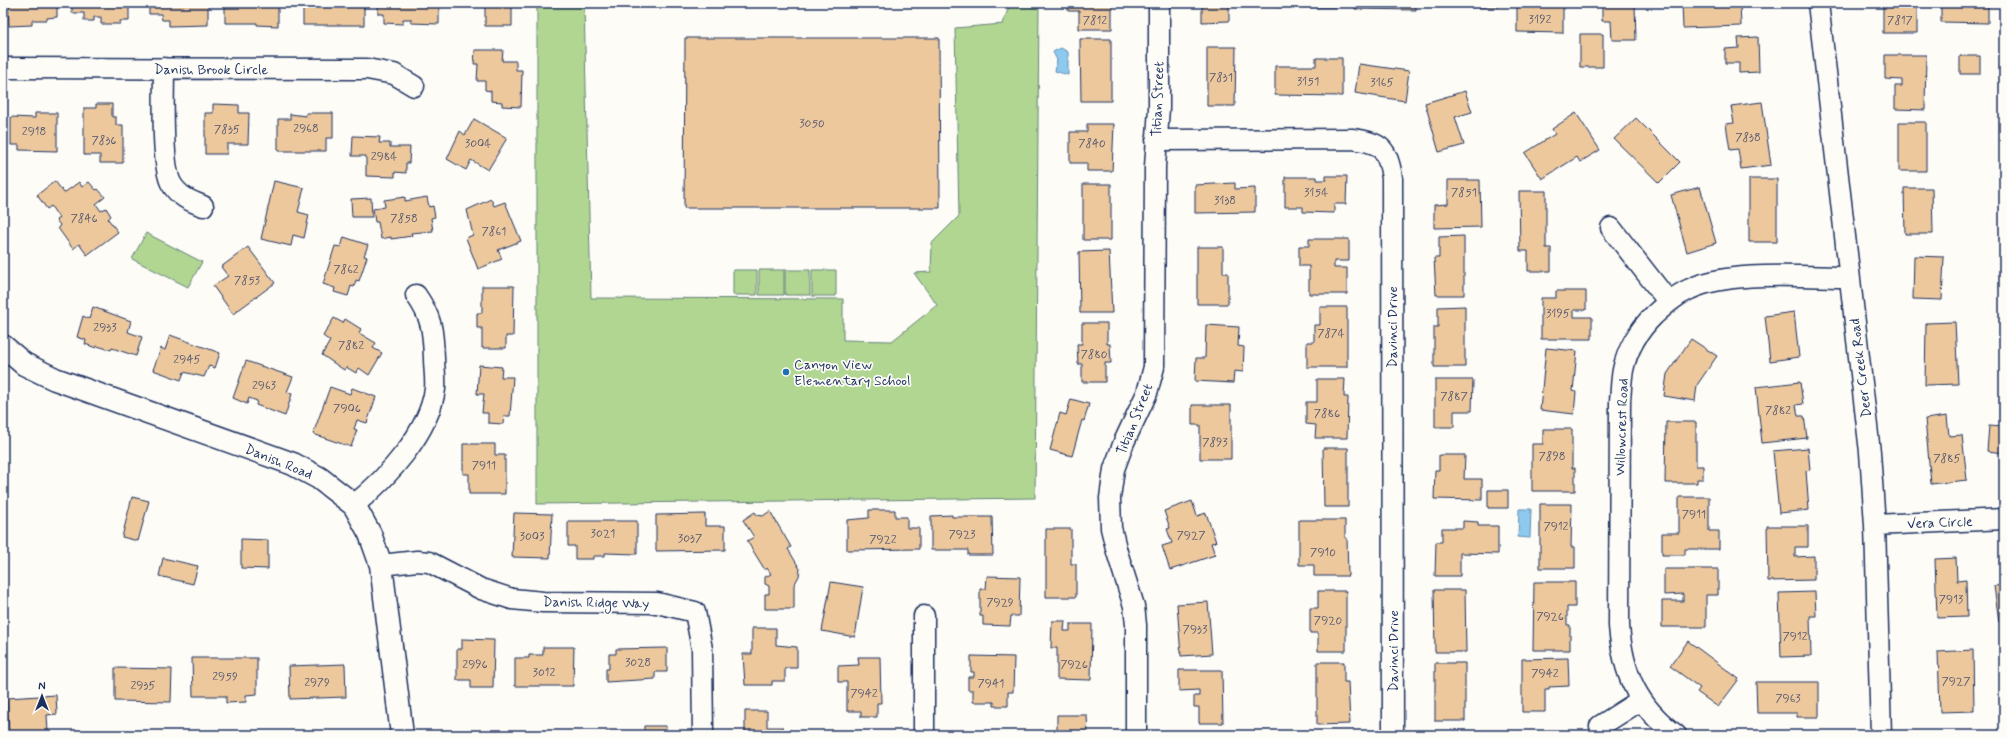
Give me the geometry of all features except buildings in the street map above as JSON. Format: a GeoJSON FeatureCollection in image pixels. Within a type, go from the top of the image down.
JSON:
{"type":"FeatureCollection","features":[{"type":"Feature","properties":{"kind":"street","name":"Titian Street"},"geometry":{"type":"LineString","coordinates":[[1136,735],[1136,625],[1134,606],[1116,552],[1112,528],[1110,498],[1114,469],[1124,442],[1147,393],[1154,367],[1156,140],[1159,108],[1159,3]]}},
{"type":"Feature","properties":{"kind":"street","name":"Deer Creek Road"},"geometry":{"type":"LineString","coordinates":[[1818,3],[1870,452],[1875,525],[1881,735]]}},
{"type":"Feature","properties":{"kind":"street","name":"Danish Brook Circle"},"geometry":{"type":"LineString","coordinates":[[3,68],[367,69],[394,74],[414,86]]}},
{"type":"Feature","properties":{"kind":"street"},"geometry":{"type":"LineString","coordinates":[[164,68],[165,161],[171,183],[186,200],[203,206]]}},
{"type":"Feature","properties":{"kind":"street","name":"Davinci Drive"},"geometry":{"type":"LineString","coordinates":[[1156,140],[1352,139],[1370,141],[1383,148],[1390,160],[1392,178],[1393,735]]}},
{"type":"Feature","properties":{"kind":"street"},"geometry":{"type":"LineString","coordinates":[[1611,228],[1668,301]]}},
{"type":"Feature","properties":{"kind":"street","name":"Willowcrest Road"},"geometry":{"type":"LineString","coordinates":[[1676,735],[1659,722],[1641,700],[1627,671],[1621,651],[1620,400],[1623,369],[1632,344],[1646,322],[1668,301],[1690,288],[1714,281],[1738,277],[1850,276]]}},
{"type":"Feature","properties":{"kind":"street"},"geometry":{"type":"LineString","coordinates":[[354,505],[373,488],[409,446],[423,424],[429,410],[435,388],[434,335],[428,312],[416,294]]}},
{"type":"Feature","properties":{"kind":"street","name":"Danish Road"},"geometry":{"type":"LineString","coordinates":[[3,346],[24,364],[55,379],[293,464],[319,478],[354,505],[370,534],[381,565],[402,735]]}},
{"type":"Feature","properties":{"kind":"street","name":"Vera Circle"},"geometry":{"type":"LineString","coordinates":[[1875,525],[2004,519]]}},
{"type":"Feature","properties":{"kind":"street","name":"Danish Ridge Way"},"geometry":{"type":"LineString","coordinates":[[381,565],[429,562],[481,589],[512,599],[543,602],[657,603],[695,612],[702,649],[702,735]]}},
{"type":"Feature","properties":{"kind":"street"},"geometry":{"type":"LineString","coordinates":[[924,616],[924,735]]}},
{"type":"Feature","properties":{"kind":"street"},"geometry":{"type":"LineString","coordinates":[[1600,726],[1641,700]]}},
{"type":"Feature","properties":{"kind":"green space"},"geometry":{"type":"Polygon","coordinates":[[[537,3],[584,3],[591,298],[843,299],[843,340],[892,341],[937,305],[914,273],[931,272],[932,243],[959,216],[955,28],[1003,24],[1010,3],[1039,3],[1035,498],[537,504],[537,3]]]}},
{"type":"Feature","properties":{"kind":"green space"},"geometry":{"type":"Polygon","coordinates":[[[146,233],[202,262],[188,287],[132,259],[146,233]]]}},
{"type":"Feature","properties":{"kind":"green space"},"geometry":{"type":"Polygon","coordinates":[[[733,270],[757,270],[757,295],[733,295],[733,270]]]}},
{"type":"Feature","properties":{"kind":"green space"},"geometry":{"type":"Polygon","coordinates":[[[759,270],[784,270],[784,295],[759,295],[759,270]]]}},
{"type":"Feature","properties":{"kind":"green space"},"geometry":{"type":"Polygon","coordinates":[[[785,270],[810,270],[810,295],[785,295],[785,270]]]}},
{"type":"Feature","properties":{"kind":"green space"},"geometry":{"type":"Polygon","coordinates":[[[812,270],[836,270],[836,296],[812,296],[812,270]]]}},
{"type":"Feature","properties":{"kind":"water"},"geometry":{"type":"Polygon","coordinates":[[[1061,48],[1068,52],[1068,75],[1055,71],[1057,60],[1053,52],[1061,48]]]}},
{"type":"Feature","properties":{"kind":"water"},"geometry":{"type":"Polygon","coordinates":[[[1519,509],[1531,509],[1530,538],[1518,537],[1519,509]]]}},
{"type":"Feature","properties":{"kind":"place","name":"Canyon View Elementary School"},"geometry":{"type":"Point","coordinates":[786,372]}}]}
